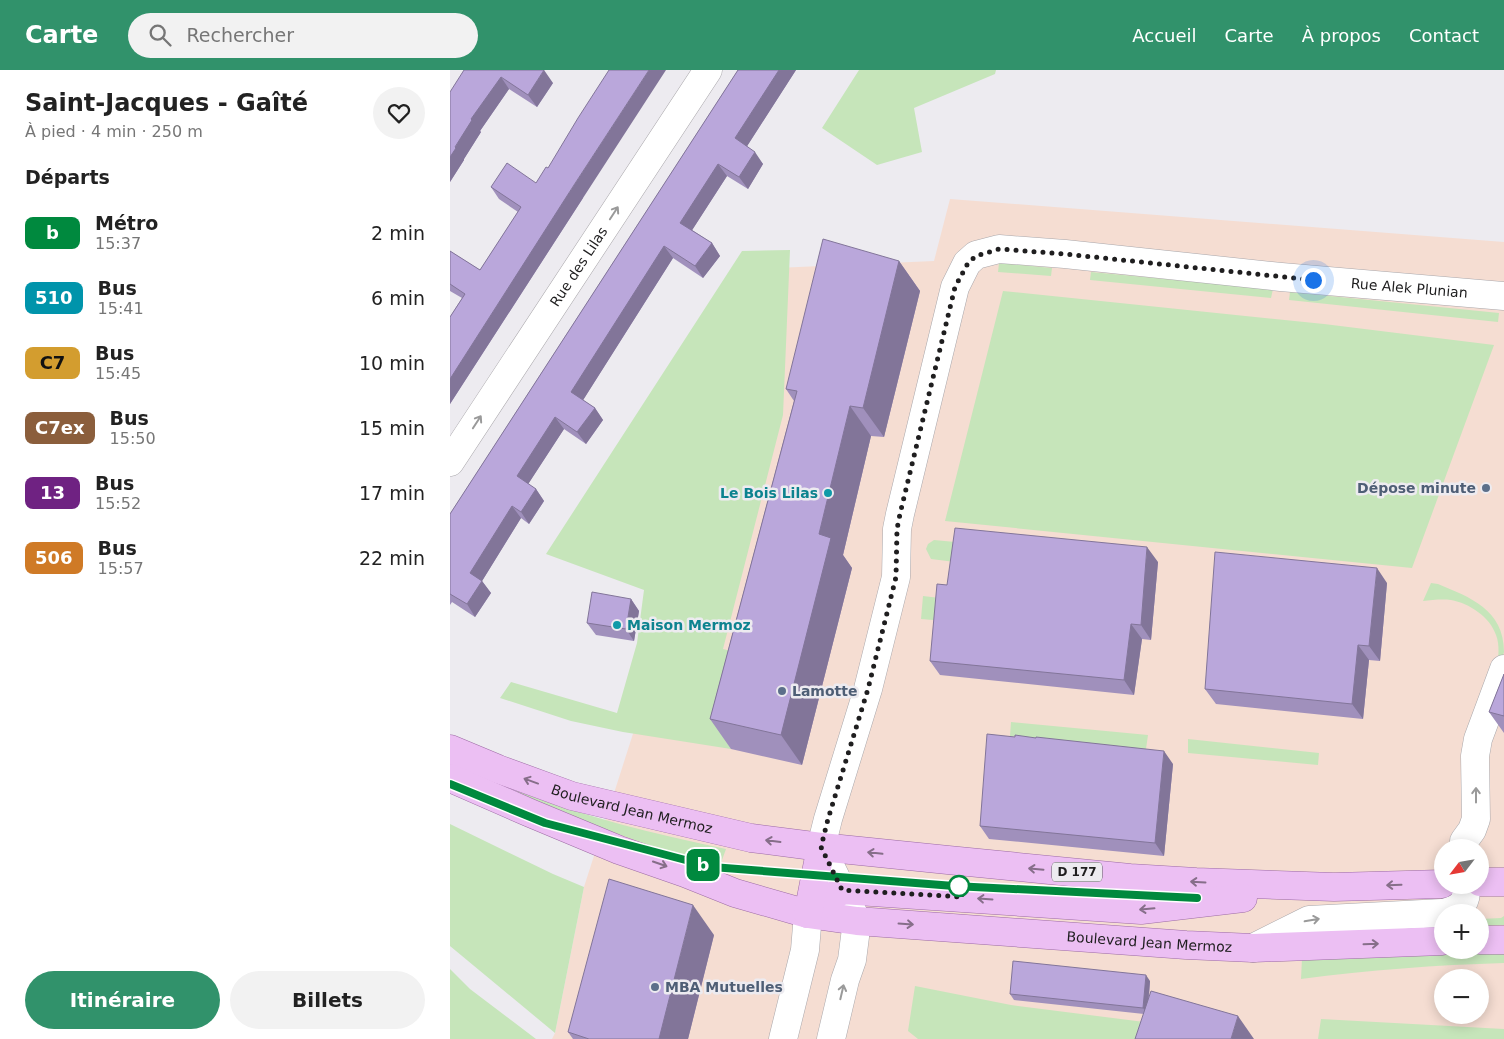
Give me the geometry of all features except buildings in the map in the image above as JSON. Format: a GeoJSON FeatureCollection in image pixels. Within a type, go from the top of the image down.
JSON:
{"type":"FeatureCollection","features":[{"type":"Feature","properties":{"kind":"main road","name":"Boulevard Jean Mermoz"},"geometry":{"type":"LineString","coordinates":[[450,749],[572,796],[751,838],[821,847],[1196,882],[1334,887],[1434,884]]}},
{"type":"Feature","properties":{"kind":"main road","name":"Boulevard Jean Mermoz"},"geometry":{"type":"LineString","coordinates":[[450,778],[619,850],[735,893],[808,914],[858,921],[1176,945],[1253,948],[1434,941]]}},
{"type":"Feature","properties":{"kind":"main road"},"geometry":{"type":"LineString","coordinates":[[808,914],[821,847]]}},
{"type":"Feature","properties":{"kind":"main road"},"geometry":{"type":"LineString","coordinates":[[1489,882],[1504,882]]}},
{"type":"Feature","properties":{"kind":"main road","name":"Boulevard Jean Mermoz"},"geometry":{"type":"LineString","coordinates":[[842,890],[1141,910],[1334,887]]}},
{"type":"Feature","properties":{"kind":"main road"},"geometry":{"type":"LineString","coordinates":[[808,914],[842,890]]}},
{"type":"Feature","properties":{"kind":"main road"},"geometry":{"type":"LineString","coordinates":[[1489,940],[1504,940]]}},
{"type":"Feature","properties":{"kind":"street","name":"Rue des Lilas"},"geometry":{"type":"LineString","coordinates":[[450,462],[708,70]]}},
{"type":"Feature","properties":{"kind":"street","name":"Rue Alek Plunian"},"geometry":{"type":"LineString","coordinates":[[821,847],[868,689],[896,577],[897,529],[955,287],[968,263],[976,256],[999,249],[1065,254],[1281,277],[1504,296]]}},
{"type":"Feature","properties":{"kind":"street"},"geometry":{"type":"LineString","coordinates":[[1465,839],[1472,830],[1476,819],[1475,756],[1478,739],[1504,669]]}},
{"type":"Feature","properties":{"kind":"street"},"geometry":{"type":"LineString","coordinates":[[821,847],[858,921],[852,960],[845,980],[831,1039]]}},
{"type":"Feature","properties":{"kind":"street"},"geometry":{"type":"LineString","coordinates":[[1253,948],[1309,920],[1434,913]]}},
{"type":"Feature","properties":{"kind":"street"},"geometry":{"type":"LineString","coordinates":[[783,1039],[805,950],[808,914]]}},
{"type":"Feature","properties":{"kind":"shaded area"},"geometry":{"type":"Polygon","coordinates":[[[950,199],[1504,242],[1504,1039],[552,1039],[555,1033],[584,887],[678,593],[776,268],[934,261],[950,199]]]}},
{"type":"Feature","properties":{"kind":"green space"},"geometry":{"type":"Polygon","coordinates":[[[859,70],[996,70],[995,74],[914,108],[922,152],[877,165],[822,128],[859,70]]]}},
{"type":"Feature","properties":{"kind":"green space"},"geometry":{"type":"Polygon","coordinates":[[[790,250],[783,415],[723,649],[755,657],[731,749],[623,732],[571,721],[500,698],[511,682],[617,713],[637,643],[644,590],[546,554],[742,251],[790,250]]]}},
{"type":"Feature","properties":{"kind":"green space"},"geometry":{"type":"Polygon","coordinates":[[[999,263],[1052,268],[1051,276],[998,272],[999,263]]]}},
{"type":"Feature","properties":{"kind":"green space"},"geometry":{"type":"Polygon","coordinates":[[[1091,272],[1273,289],[1271,298],[1090,280],[1091,272]]]}},
{"type":"Feature","properties":{"kind":"green space"},"geometry":{"type":"Polygon","coordinates":[[[1003,291],[1324,324],[1494,345],[1412,568],[945,521],[1003,291]]]}},
{"type":"Feature","properties":{"kind":"green space"},"geometry":{"type":"Polygon","coordinates":[[[1290,292],[1499,313],[1498,322],[1289,300],[1290,292]]]}},
{"type":"Feature","properties":{"kind":"green space"},"geometry":{"type":"Polygon","coordinates":[[[934,540],[966,543],[963,563],[931,559],[926,549],[928,544],[934,540]]]}},
{"type":"Feature","properties":{"kind":"green space"},"geometry":{"type":"Polygon","coordinates":[[[1431,583],[1438,584],[1473,600],[1491,615],[1498,625],[1502,637],[1504,652],[1498,667],[1497,639],[1489,622],[1465,604],[1451,600],[1423,601],[1431,583]]]}},
{"type":"Feature","properties":{"kind":"green space"},"geometry":{"type":"Polygon","coordinates":[[[923,596],[948,599],[945,621],[921,619],[923,596]]]}},
{"type":"Feature","properties":{"kind":"green space"},"geometry":{"type":"Polygon","coordinates":[[[1011,722],[1148,735],[1146,749],[1010,736],[1011,722]]]}},
{"type":"Feature","properties":{"kind":"green space"},"geometry":{"type":"Polygon","coordinates":[[[1188,739],[1319,753],[1318,765],[1188,753],[1188,739]]]}},
{"type":"Feature","properties":{"kind":"green space"},"geometry":{"type":"Polygon","coordinates":[[[517,791],[568,809],[620,824],[726,849],[718,871],[517,795],[517,791]]]}},
{"type":"Feature","properties":{"kind":"green space"},"geometry":{"type":"Polygon","coordinates":[[[450,824],[584,887],[555,1033],[450,946],[450,824]]]}},
{"type":"Feature","properties":{"kind":"green space"},"geometry":{"type":"Polygon","coordinates":[[[1504,916],[1504,925],[1489,926],[1489,919],[1504,916]]]}},
{"type":"Feature","properties":{"kind":"green space"},"geometry":{"type":"Polygon","coordinates":[[[1489,953],[1504,953],[1504,963],[1402,968],[1301,979],[1302,958],[1434,955],[1434,959],[1489,959],[1489,953]]]}},
{"type":"Feature","properties":{"kind":"green space"},"geometry":{"type":"Polygon","coordinates":[[[450,969],[470,989],[536,1039],[450,1039],[450,969]]]}},
{"type":"Feature","properties":{"kind":"green space"},"geometry":{"type":"Polygon","coordinates":[[[915,986],[1011,1005],[1152,1023],[1148,1039],[918,1039],[908,1031],[915,986]]]}},
{"type":"Feature","properties":{"kind":"green space"},"geometry":{"type":"Polygon","coordinates":[[[1321,1019],[1504,1029],[1504,1039],[1318,1039],[1321,1019]]]}},
{"type":"Feature","properties":{"kind":"metro line","name":"b"},"geometry":{"type":"LineString","coordinates":[[450,784],[545,823],[712,867],[954,886],[1197,898]]}},
{"type":"Feature","properties":{"kind":"place","name":"Dépose minute"},"geometry":{"type":"Point","coordinates":[1486,488]}},
{"type":"Feature","properties":{"kind":"place","name":"Le Bois Lilas"},"geometry":{"type":"Point","coordinates":[828,493]}},
{"type":"Feature","properties":{"kind":"place","name":"Maison Mermoz"},"geometry":{"type":"Point","coordinates":[617,625]}},
{"type":"Feature","properties":{"kind":"place","name":"Lamotte"},"geometry":{"type":"Point","coordinates":[782,691]}},
{"type":"Feature","properties":{"kind":"place","name":"MBA Mutuelles"},"geometry":{"type":"Point","coordinates":[655,987]}},
{"type":"Feature","properties":{"kind":"route"},"geometry":{"type":"LineString","coordinates":[[959,886],[963,897],[842,890],[821,847],[868,689],[896,577],[897,529],[900,514],[955,287],[968,263],[984,252],[999,249],[1065,254],[1313,280]]}}]}
